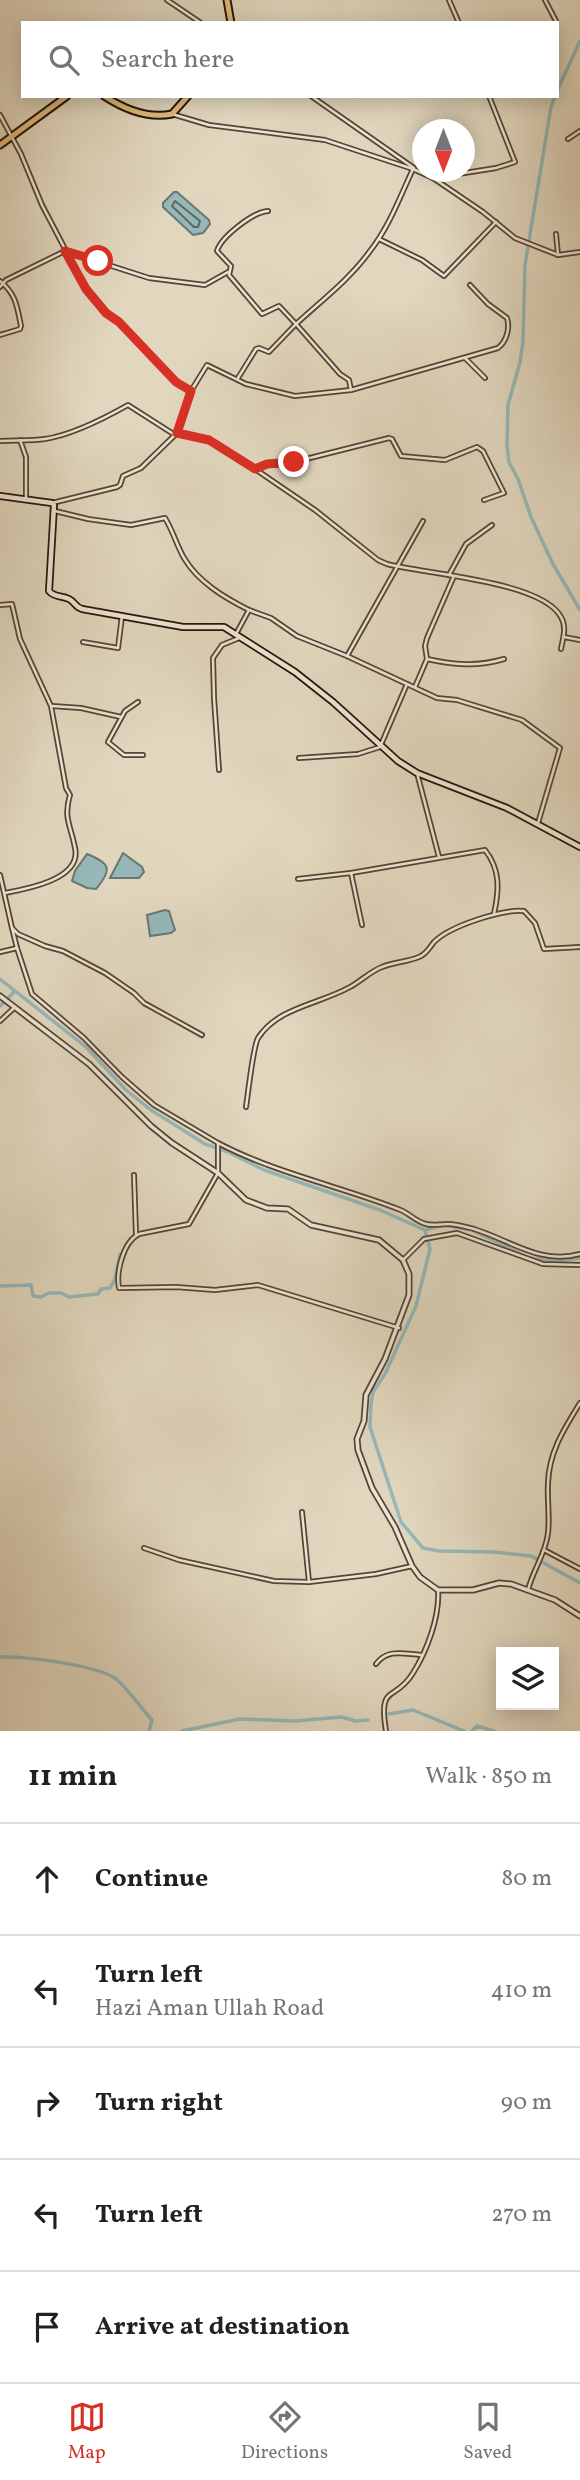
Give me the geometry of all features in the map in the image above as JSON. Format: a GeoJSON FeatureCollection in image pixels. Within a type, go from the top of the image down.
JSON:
{"type":"FeatureCollection","features":[{"type":"Feature","properties":{"kind":"main road"},"geometry":{"type":"LineString","coordinates":[[227,0],[231,21]]}},
{"type":"Feature","properties":{"kind":"main road"},"geometry":{"type":"LineString","coordinates":[[0,145],[64,98]]}},
{"type":"Feature","properties":{"kind":"main road"},"geometry":{"type":"LineString","coordinates":[[108,98],[152,116],[172,114],[186,98]]}},
{"type":"Feature","properties":{"kind":"main road"},"geometry":{"type":"LineString","coordinates":[[0,496],[52,503],[54,511],[49,591],[54,596],[70,599],[76,607],[122,616],[183,626],[224,627],[295,673],[355,721],[380,747],[417,772],[507,808],[580,847]]}},
{"type":"Feature","properties":{"kind":"street"},"geometry":{"type":"LineString","coordinates":[[167,0],[198,21]]}},
{"type":"Feature","properties":{"kind":"street"},"geometry":{"type":"LineString","coordinates":[[451,0],[458,21]]}},
{"type":"Feature","properties":{"kind":"street"},"geometry":{"type":"LineString","coordinates":[[545,0],[556,21]]}},
{"type":"Feature","properties":{"kind":"street"},"geometry":{"type":"LineString","coordinates":[[315,98],[412,167]]}},
{"type":"Feature","properties":{"kind":"street"},"geometry":{"type":"LineString","coordinates":[[475,171],[515,162],[490,98]]}},
{"type":"Feature","properties":{"kind":"street"},"geometry":{"type":"LineString","coordinates":[[172,114],[209,125],[325,140],[412,168]]}},
{"type":"Feature","properties":{"kind":"street"},"geometry":{"type":"LineString","coordinates":[[0,115],[86,289],[106,313],[119,322],[176,382],[191,391]]}},
{"type":"Feature","properties":{"kind":"street"},"geometry":{"type":"LineString","coordinates":[[568,139],[580,131]]}},
{"type":"Feature","properties":{"kind":"street"},"geometry":{"type":"LineString","coordinates":[[237,379],[256,349],[269,352],[354,271],[379,239],[412,175]]}},
{"type":"Feature","properties":{"kind":"street"},"geometry":{"type":"LineString","coordinates":[[439,182],[516,238],[558,254],[580,252]]}},
{"type":"Feature","properties":{"kind":"street"},"geometry":{"type":"LineString","coordinates":[[1,284],[65,251],[143,277],[205,285],[228,272],[231,266],[217,251],[217,246],[254,213],[268,211]]}},
{"type":"Feature","properties":{"kind":"street"},"geometry":{"type":"LineString","coordinates":[[379,239],[422,260],[443,276],[496,222]]}},
{"type":"Feature","properties":{"kind":"street"},"geometry":{"type":"LineString","coordinates":[[556,234],[558,254]]}},
{"type":"Feature","properties":{"kind":"street"},"geometry":{"type":"LineString","coordinates":[[228,272],[262,314],[279,306],[340,374],[349,380],[351,390]]}},
{"type":"Feature","properties":{"kind":"street"},"geometry":{"type":"LineString","coordinates":[[0,335],[20,329],[21,326],[17,302],[8,287],[1,284]]}},
{"type":"Feature","properties":{"kind":"street"},"geometry":{"type":"LineString","coordinates":[[52,503],[120,485],[123,476],[141,468],[176,434],[191,391],[207,365],[251,386],[295,396],[351,390],[494,350],[502,345],[509,324],[502,313],[488,304],[470,285]]}},
{"type":"Feature","properties":{"kind":"street"},"geometry":{"type":"LineString","coordinates":[[464,358],[485,379]]}},
{"type":"Feature","properties":{"kind":"street"},"geometry":{"type":"LineString","coordinates":[[0,441],[55,436],[92,423],[128,405],[176,434],[209,440],[315,510],[379,560],[396,566],[518,589],[538,598],[562,617],[564,637],[561,649]]}},
{"type":"Feature","properties":{"kind":"street"},"geometry":{"type":"LineString","coordinates":[[255,469],[267,464],[294,462],[389,438],[401,456],[420,458],[445,460],[477,447],[483,451],[504,493],[484,500]]}},
{"type":"Feature","properties":{"kind":"street"},"geometry":{"type":"LineString","coordinates":[[20,439],[27,462],[26,498]]}},
{"type":"Feature","properties":{"kind":"street"},"geometry":{"type":"LineString","coordinates":[[54,511],[131,526],[165,518],[185,561],[216,592],[249,610],[271,618],[297,636],[437,698],[457,700],[522,720],[559,747],[538,823]]}},
{"type":"Feature","properties":{"kind":"street"},"geometry":{"type":"LineString","coordinates":[[347,656],[423,521]]}},
{"type":"Feature","properties":{"kind":"street"},"geometry":{"type":"LineString","coordinates":[[415,687],[427,659],[427,638],[466,544],[492,525]]}},
{"type":"Feature","properties":{"kind":"street"},"geometry":{"type":"LineString","coordinates":[[0,605],[12,604],[20,639],[51,706],[66,788],[70,795],[66,816],[76,851],[70,869],[61,876],[29,888],[5,893]]}},
{"type":"Feature","properties":{"kind":"street"},"geometry":{"type":"LineString","coordinates":[[219,770],[213,658],[222,645],[237,636],[249,610]]}},
{"type":"Feature","properties":{"kind":"street"},"geometry":{"type":"LineString","coordinates":[[83,642],[118,648],[122,616]]}},
{"type":"Feature","properties":{"kind":"street"},"geometry":{"type":"LineString","coordinates":[[564,637],[580,640]]}},
{"type":"Feature","properties":{"kind":"street"},"geometry":{"type":"LineString","coordinates":[[427,659],[475,666],[504,659]]}},
{"type":"Feature","properties":{"kind":"street"},"geometry":{"type":"LineString","coordinates":[[299,758],[358,754],[380,747],[407,684]]}},
{"type":"Feature","properties":{"kind":"street"},"geometry":{"type":"LineString","coordinates":[[138,702],[121,717],[108,743],[124,755],[143,755]]}},
{"type":"Feature","properties":{"kind":"street"},"geometry":{"type":"LineString","coordinates":[[51,706],[81,708],[121,717]]}},
{"type":"Feature","properties":{"kind":"street"},"geometry":{"type":"LineString","coordinates":[[417,772],[440,858]]}},
{"type":"Feature","properties":{"kind":"street"},"geometry":{"type":"LineString","coordinates":[[298,879],[482,851],[487,852],[498,881],[495,914]]}},
{"type":"Feature","properties":{"kind":"street"},"geometry":{"type":"LineString","coordinates":[[351,873],[362,925]]}},
{"type":"Feature","properties":{"kind":"street"},"geometry":{"type":"LineString","coordinates":[[0,875],[16,948],[33,994],[154,1105],[218,1144],[279,1170],[330,1184],[402,1210],[425,1224],[450,1224],[470,1228],[521,1250],[545,1256],[566,1257],[580,1254]]}},
{"type":"Feature","properties":{"kind":"street"},"geometry":{"type":"LineString","coordinates":[[246,1107],[256,1040],[285,1013],[324,1000],[352,986],[380,967],[425,954],[434,942],[450,933],[495,914],[516,910],[529,914],[546,950],[580,947]]}},
{"type":"Feature","properties":{"kind":"street"},"geometry":{"type":"LineString","coordinates":[[12,929],[105,973],[144,1003],[202,1035]]}},
{"type":"Feature","properties":{"kind":"street"},"geometry":{"type":"LineString","coordinates":[[0,952],[16,948]]}},
{"type":"Feature","properties":{"kind":"street"},"geometry":{"type":"LineString","coordinates":[[2,998],[89,1064],[151,1126],[218,1173],[246,1200],[267,1208],[288,1209],[311,1225],[379,1240],[402,1260],[409,1274],[410,1291],[399,1328],[366,1395],[357,1443],[372,1488],[395,1527],[412,1566],[420,1577],[439,1590],[473,1590],[499,1583],[511,1584],[555,1600],[580,1616]]}},
{"type":"Feature","properties":{"kind":"street"},"geometry":{"type":"LineString","coordinates":[[0,1021],[13,1007]]}},
{"type":"Feature","properties":{"kind":"street"},"geometry":{"type":"LineString","coordinates":[[136,1235],[189,1224],[218,1173],[218,1144]]}},
{"type":"Feature","properties":{"kind":"street"},"geometry":{"type":"LineString","coordinates":[[134,1175],[136,1235],[125,1251],[117,1279],[119,1288],[176,1287],[215,1290],[258,1285],[399,1328]]}},
{"type":"Feature","properties":{"kind":"street"},"geometry":{"type":"LineString","coordinates":[[402,1260],[424,1239],[457,1233],[543,1264],[580,1265]]}},
{"type":"Feature","properties":{"kind":"street"},"geometry":{"type":"LineString","coordinates":[[528,1590],[548,1536],[550,1465],[556,1443],[580,1403]]}},
{"type":"Feature","properties":{"kind":"street"},"geometry":{"type":"LineString","coordinates":[[302,1512],[309,1582]]}},
{"type":"Feature","properties":{"kind":"street"},"geometry":{"type":"LineString","coordinates":[[144,1548],[179,1560],[274,1581],[309,1582],[376,1574],[412,1566]]}},
{"type":"Feature","properties":{"kind":"street"},"geometry":{"type":"LineString","coordinates":[[544,1550],[580,1569]]}},
{"type":"Feature","properties":{"kind":"street"},"geometry":{"type":"LineString","coordinates":[[386,1731],[383,1704],[388,1694],[405,1684],[414,1673],[438,1615],[439,1590]]}},
{"type":"Feature","properties":{"kind":"street"},"geometry":{"type":"LineString","coordinates":[[376,1664],[388,1653],[421,1655]]}},
{"type":"Feature","properties":{"kind":"water"},"geometry":{"type":"Polygon","coordinates":[[[174,192],[209,220],[210,224],[203,233],[193,235],[163,207],[163,203],[174,192]]]}},
{"type":"Feature","properties":{"kind":"water"},"geometry":{"type":"Polygon","coordinates":[[[123,853],[142,867],[144,872],[139,878],[110,878],[123,853]]]}},
{"type":"Feature","properties":{"kind":"water"},"geometry":{"type":"Polygon","coordinates":[[[87,854],[100,860],[106,867],[107,872],[96,889],[72,881],[75,871],[87,854]]]}},
{"type":"Feature","properties":{"kind":"water"},"geometry":{"type":"Polygon","coordinates":[[[169,911],[175,930],[150,936],[147,915],[169,911]]]}},
{"type":"Feature","properties":{"kind":"waterway"},"geometry":{"type":"LineString","coordinates":[[559,87],[580,41]]}},
{"type":"Feature","properties":{"kind":"waterway"},"geometry":{"type":"LineString","coordinates":[[554,98],[525,265],[523,342],[508,405],[507,445],[509,462],[531,517],[553,564],[580,610]]}},
{"type":"Feature","properties":{"kind":"waterway"},"geometry":{"type":"LineString","coordinates":[[0,979],[86,1047],[126,1090],[151,1110],[205,1144],[264,1170],[380,1210],[425,1230],[443,1225],[472,1230],[529,1258],[557,1261],[580,1258]]}},
{"type":"Feature","properties":{"kind":"waterway"},"geometry":{"type":"LineString","coordinates":[[0,1006],[14,992]]}},
{"type":"Feature","properties":{"kind":"waterway"},"geometry":{"type":"LineString","coordinates":[[425,1230],[430,1249],[416,1306],[385,1374],[373,1392],[371,1404],[370,1427],[401,1522],[423,1548],[531,1556],[580,1583]]}},
{"type":"Feature","properties":{"kind":"waterway"},"geometry":{"type":"LineString","coordinates":[[0,1286],[31,1285],[33,1296],[41,1297],[49,1293],[61,1293],[69,1297],[98,1294],[101,1289],[110,1288],[115,1279],[120,1254]]}},
{"type":"Feature","properties":{"kind":"waterway"},"geometry":{"type":"LineString","coordinates":[[0,1657],[60,1662],[107,1674],[121,1683],[152,1720],[149,1731]]}},
{"type":"Feature","properties":{"kind":"waterway"},"geometry":{"type":"LineString","coordinates":[[389,1714],[413,1710],[464,1731]]}},
{"type":"Feature","properties":{"kind":"waterway"},"geometry":{"type":"LineString","coordinates":[[182,1731],[240,1719],[296,1721],[341,1717],[356,1721],[368,1720]]}},
{"type":"Feature","properties":{"kind":"waterway"},"geometry":{"type":"LineString","coordinates":[[472,1731],[477,1726],[494,1731]]}},
{"type":"Feature","properties":{"kind":"route"},"geometry":{"type":"LineString","coordinates":[[98,261],[65,251],[86,289],[106,313],[119,322],[176,382],[191,391],[177,433],[209,440],[255,469],[267,464],[294,462]]}}]}
